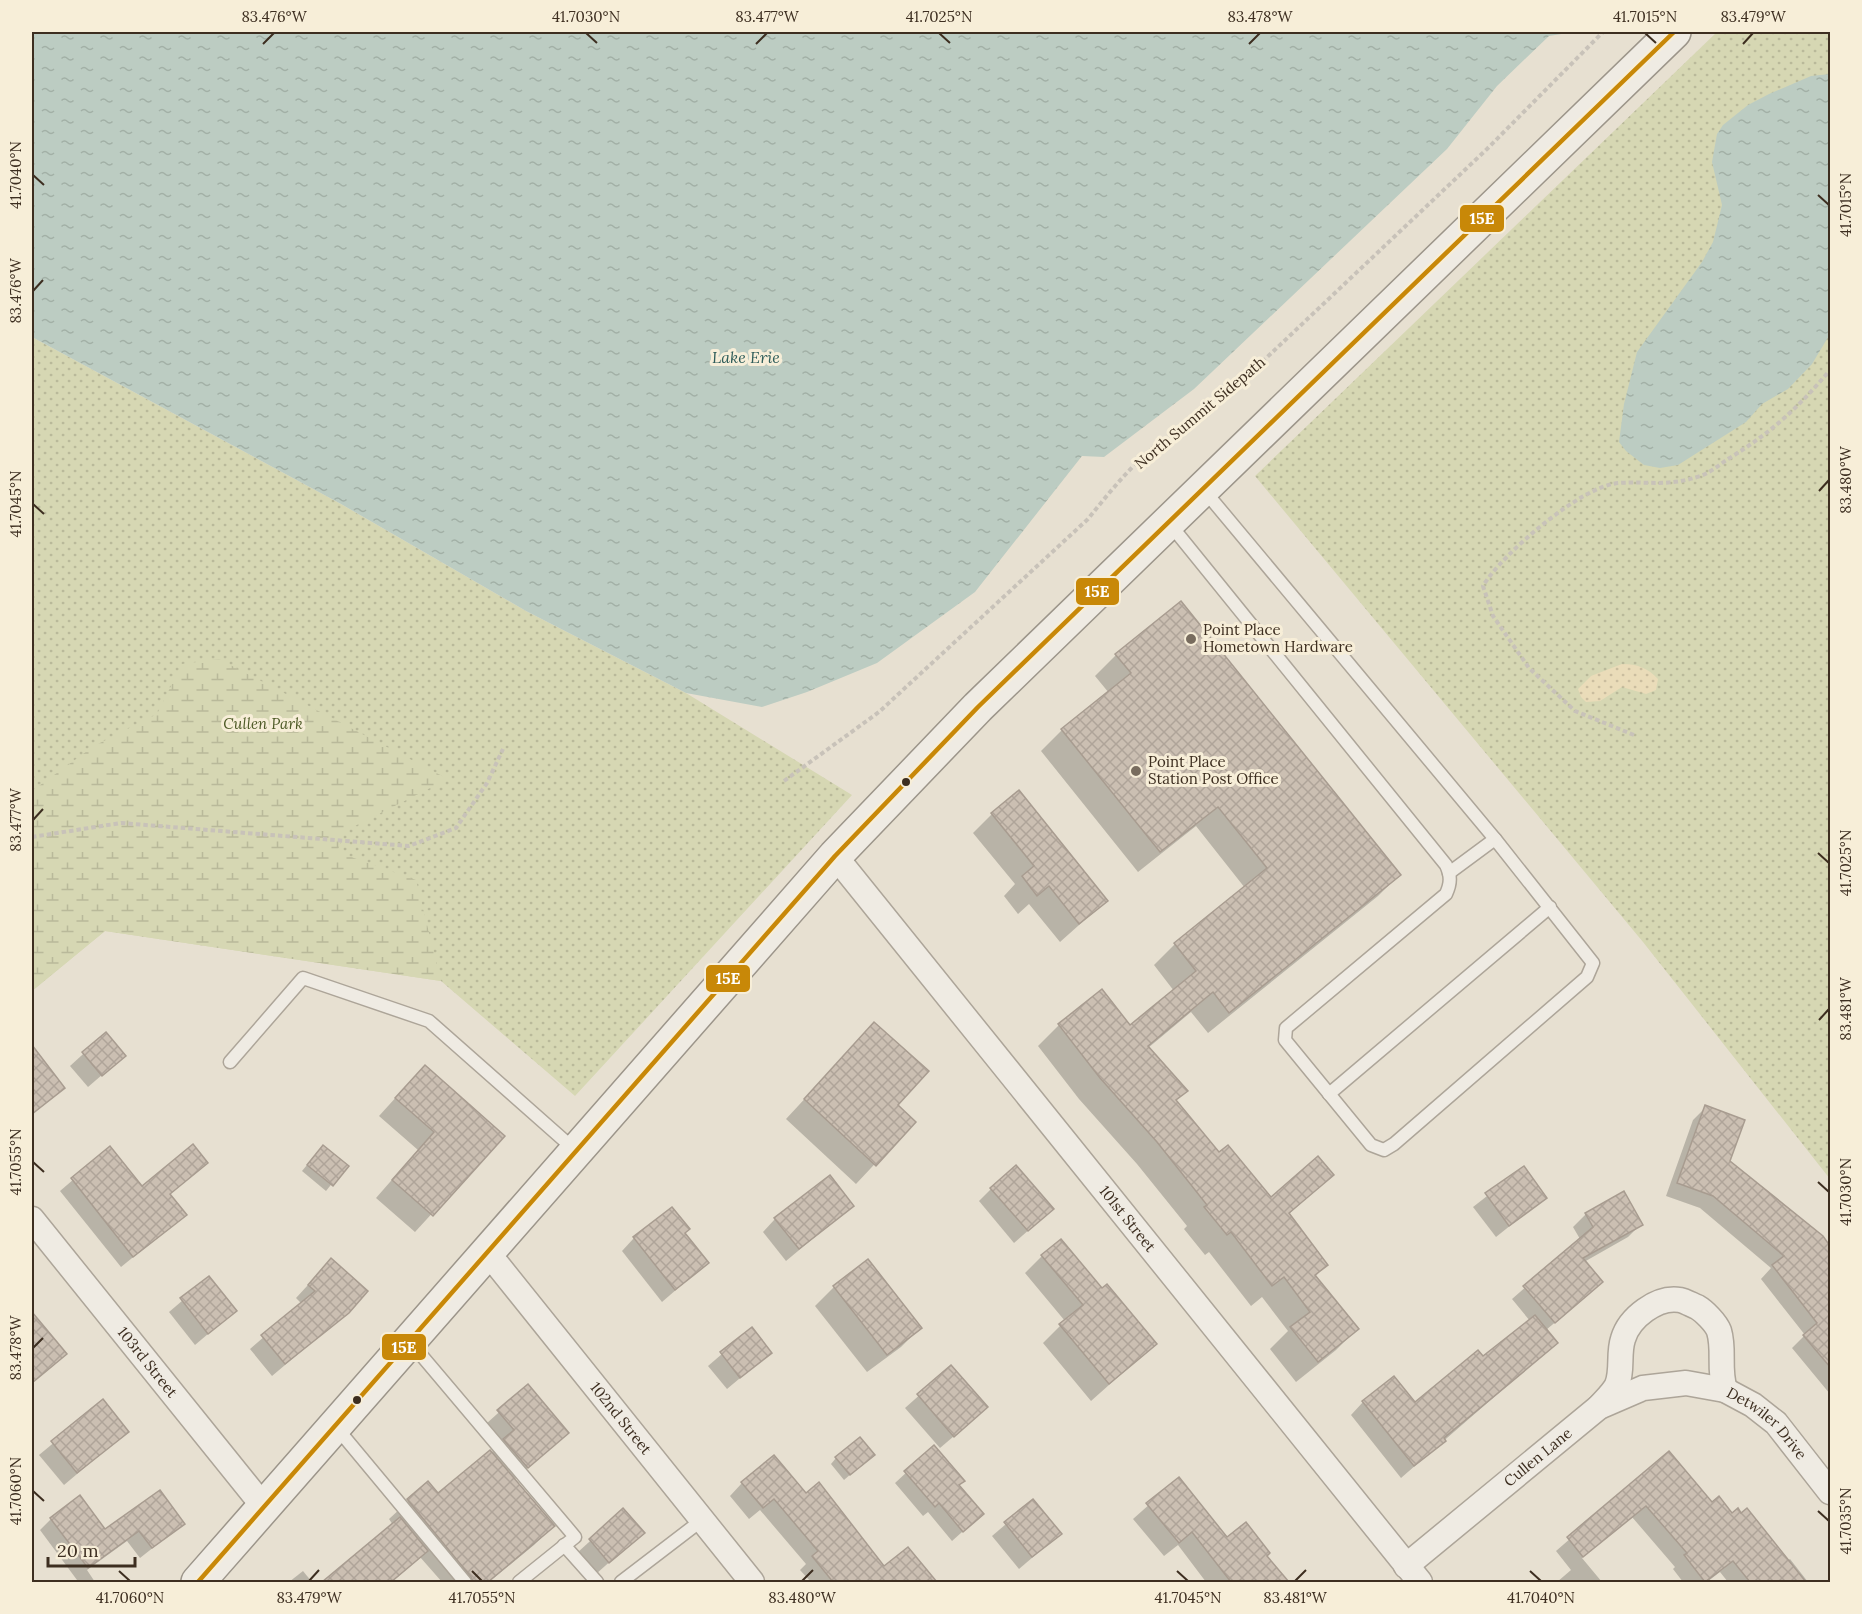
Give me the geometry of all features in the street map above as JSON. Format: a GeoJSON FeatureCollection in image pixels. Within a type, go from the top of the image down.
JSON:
{"type":"FeatureCollection","features":[{"type":"Feature","properties":{"kind":"main road"},"geometry":{"type":"LineString","coordinates":[[204,1580],[335,1426],[835,856],[978,707],[1674,32]]}},
{"type":"Feature","properties":{"kind":"street","name":"101st Street"},"geometry":{"type":"LineString","coordinates":[[835,856],[1413,1574]]}},
{"type":"Feature","properties":{"kind":"street","name":"103rd Street"},"geometry":{"type":"LineString","coordinates":[[32,1219],[264,1508]]}},
{"type":"Feature","properties":{"kind":"street","name":"102nd Street"},"geometry":{"type":"LineString","coordinates":[[488,1253],[752,1582]]}},
{"type":"Feature","properties":{"kind":"street"},"geometry":{"type":"LineString","coordinates":[[1599,1407],[1617,1386],[1622,1363],[1622,1340],[1631,1324],[1644,1310],[1662,1302],[1679,1300],[1700,1309],[1718,1328],[1722,1351],[1720,1373],[1725,1390]]}},
{"type":"Feature","properties":{"kind":"street","name":"Cullen Lane"},"geometry":{"type":"LineString","coordinates":[[1413,1574],[1599,1407],[1643,1388],[1686,1383]]}},
{"type":"Feature","properties":{"kind":"street","name":"Detwiler Drive"},"geometry":{"type":"LineString","coordinates":[[1686,1383],[1725,1390],[1754,1405],[1776,1424],[1830,1492]]}},
{"type":"Feature","properties":{"kind":"lane"},"geometry":{"type":"LineString","coordinates":[[1168,522],[1446,865],[1449,873],[1451,882],[1446,894],[1286,1028],[1286,1040],[1329,1094],[1371,1144],[1384,1150],[1394,1144],[1591,971],[1593,963],[1495,839],[1202,488]]}},
{"type":"Feature","properties":{"kind":"lane"},"geometry":{"type":"LineString","coordinates":[[1449,873],[1495,839]]}},
{"type":"Feature","properties":{"kind":"lane"},"geometry":{"type":"LineString","coordinates":[[1329,1094],[1550,907]]}},
{"type":"Feature","properties":{"kind":"lane"},"geometry":{"type":"LineString","coordinates":[[230,1062],[303,978],[429,1021],[575,1151]]}},
{"type":"Feature","properties":{"kind":"lane"},"geometry":{"type":"LineString","coordinates":[[411,1342],[575,1537],[519,1582]]}},
{"type":"Feature","properties":{"kind":"lane"},"geometry":{"type":"LineString","coordinates":[[335,1426],[465,1582]]}},
{"type":"Feature","properties":{"kind":"lane"},"geometry":{"type":"LineString","coordinates":[[621,1582],[702,1520]]}},
{"type":"Feature","properties":{"kind":"lane"},"geometry":{"type":"LineString","coordinates":[[564,1545],[597,1582]]}},
{"type":"Feature","properties":{"kind":"path","name":"North Summit Sidepath"},"geometry":{"type":"LineString","coordinates":[[784,781],[879,712],[1088,519],[1113,488],[1167,436],[1231,390],[1262,362],[1487,149],[1603,32]]}},
{"type":"Feature","properties":{"kind":"path"},"geometry":{"type":"LineString","coordinates":[[1634,735],[1575,711],[1529,668],[1493,616],[1483,586],[1493,570],[1528,535],[1591,493],[1617,483],[1668,484],[1703,475],[1755,442],[1796,410],[1830,370]]}},
{"type":"Feature","properties":{"kind":"path"},"geometry":{"type":"LineString","coordinates":[[32,837],[121,823],[409,846],[456,828],[488,783],[503,748]]}},
{"type":"Feature","properties":{"kind":"green space"},"geometry":{"type":"Polygon","coordinates":[[[1717,32],[1830,32],[1830,1179],[1643,942],[1255,476],[1717,32]]]}},
{"type":"Feature","properties":{"kind":"green space","name":"Cullen Park"},"geometry":{"type":"Polygon","coordinates":[[[32,337],[341,504],[526,611],[686,693],[852,795],[575,1096],[441,981],[105,931],[32,991],[32,337]]]}},
{"type":"Feature","properties":{"kind":"green space"},"geometry":{"type":"Polygon","coordinates":[[[219,659],[448,779],[345,831],[337,852],[416,880],[441,981],[105,931],[32,991],[32,791],[94,746],[157,714],[182,664],[219,659]]]}},
{"type":"Feature","properties":{"kind":"sand"},"geometry":{"type":"Polygon","coordinates":[[[1622,664],[1637,666],[1650,672],[1658,679],[1656,690],[1646,694],[1622,687],[1600,701],[1586,702],[1581,697],[1578,689],[1591,676],[1622,664]]]}},
{"type":"Feature","properties":{"kind":"water","name":"Lake Erie"},"geometry":{"type":"Polygon","coordinates":[[[32,32],[1574,32],[1549,36],[1497,86],[1447,149],[1194,389],[1104,457],[1082,456],[975,592],[877,663],[807,692],[762,707],[686,693],[526,611],[341,504],[32,337],[32,32]]]}},
{"type":"Feature","properties":{"kind":"water"},"geometry":{"type":"Polygon","coordinates":[[[1830,74],[1830,334],[1812,364],[1788,389],[1762,404],[1746,422],[1678,465],[1660,468],[1644,465],[1626,451],[1619,442],[1624,404],[1637,352],[1702,262],[1713,242],[1722,205],[1712,162],[1717,134],[1723,125],[1748,105],[1811,76],[1830,74]]]}},
{"type":"Feature","properties":{"kind":"building"},"geometry":{"type":"Polygon","coordinates":[[[1181,601],[1401,875],[1229,1013],[1213,992],[1148,1046],[1188,1091],[1176,1100],[1219,1152],[1228,1145],[1271,1197],[1318,1156],[1334,1175],[1289,1213],[1328,1265],[1315,1275],[1359,1329],[1318,1362],[1290,1327],[1310,1312],[1284,1277],[1272,1286],[1231,1232],[1227,1235],[1204,1207],[1207,1205],[1157,1142],[1100,1078],[1058,1024],[1102,989],[1130,1025],[1196,971],[1174,943],[1267,868],[1218,807],[1160,852],[1061,729],[1131,673],[1115,654],[1181,601]]]}},
{"type":"Feature","properties":{"kind":"building"},"geometry":{"type":"Polygon","coordinates":[[[1019,790],[1108,901],[1079,924],[1049,886],[1037,896],[1022,876],[1034,866],[991,813],[1019,790]]]}},
{"type":"Feature","properties":{"kind":"building"},"geometry":{"type":"Polygon","coordinates":[[[874,1022],[929,1071],[898,1105],[916,1122],[876,1166],[804,1099],[874,1022]]]}},
{"type":"Feature","properties":{"kind":"building"},"geometry":{"type":"Polygon","coordinates":[[[106,1032],[126,1056],[102,1076],[82,1052],[106,1032]]]}},
{"type":"Feature","properties":{"kind":"building"},"geometry":{"type":"Polygon","coordinates":[[[32,1045],[65,1088],[32,1114],[32,1045]]]}},
{"type":"Feature","properties":{"kind":"building"},"geometry":{"type":"Polygon","coordinates":[[[425,1065],[505,1136],[433,1216],[392,1180],[434,1132],[395,1098],[425,1065]]]}},
{"type":"Feature","properties":{"kind":"building"},"geometry":{"type":"Polygon","coordinates":[[[1705,1105],[1745,1120],[1730,1161],[1823,1236],[1830,1246],[1830,1367],[1803,1335],[1817,1323],[1772,1265],[1784,1256],[1713,1196],[1677,1183],[1705,1105]]]}},
{"type":"Feature","properties":{"kind":"building"},"geometry":{"type":"Polygon","coordinates":[[[193,1144],[208,1163],[170,1194],[187,1215],[133,1257],[71,1178],[110,1146],[142,1186],[193,1144]]]}},
{"type":"Feature","properties":{"kind":"building"},"geometry":{"type":"Polygon","coordinates":[[[323,1145],[349,1166],[333,1186],[307,1165],[323,1145]]]}},
{"type":"Feature","properties":{"kind":"building"},"geometry":{"type":"Polygon","coordinates":[[[1016,1165],[1054,1209],[1028,1231],[990,1188],[1016,1165]]]}},
{"type":"Feature","properties":{"kind":"building"},"geometry":{"type":"Polygon","coordinates":[[[1524,1166],[1547,1198],[1509,1226],[1485,1193],[1524,1166]]]}},
{"type":"Feature","properties":{"kind":"building"},"geometry":{"type":"Polygon","coordinates":[[[830,1175],[854,1206],[799,1249],[774,1218],[830,1175]]]}},
{"type":"Feature","properties":{"kind":"building"},"geometry":{"type":"Polygon","coordinates":[[[1624,1191],[1643,1225],[1583,1258],[1603,1282],[1555,1323],[1523,1286],[1593,1227],[1585,1213],[1624,1191]]]}},
{"type":"Feature","properties":{"kind":"building"},"geometry":{"type":"Polygon","coordinates":[[[672,1207],[690,1229],[685,1233],[709,1263],[675,1290],[633,1237],[672,1207]]]}},
{"type":"Feature","properties":{"kind":"building"},"geometry":{"type":"Polygon","coordinates":[[[1061,1239],[1102,1288],[1107,1284],[1157,1344],[1109,1384],[1059,1324],[1083,1305],[1041,1255],[1061,1239]]]}},
{"type":"Feature","properties":{"kind":"building"},"geometry":{"type":"Polygon","coordinates":[[[331,1258],[368,1291],[349,1313],[285,1364],[261,1335],[315,1291],[308,1285],[331,1258]]]}},
{"type":"Feature","properties":{"kind":"building"},"geometry":{"type":"Polygon","coordinates":[[[868,1259],[922,1328],[887,1355],[833,1286],[868,1259]]]}},
{"type":"Feature","properties":{"kind":"building"},"geometry":{"type":"Polygon","coordinates":[[[209,1276],[237,1311],[208,1334],[180,1298],[209,1276]]]}},
{"type":"Feature","properties":{"kind":"building"},"geometry":{"type":"Polygon","coordinates":[[[32,1312],[67,1354],[32,1383],[32,1312]]]}},
{"type":"Feature","properties":{"kind":"building"},"geometry":{"type":"Polygon","coordinates":[[[1535,1315],[1558,1343],[1444,1438],[1446,1441],[1414,1466],[1362,1401],[1394,1376],[1415,1402],[1478,1350],[1483,1356],[1535,1315]]]}},
{"type":"Feature","properties":{"kind":"building"},"geometry":{"type":"Polygon","coordinates":[[[752,1327],[772,1353],[740,1378],[720,1352],[752,1327]]]}},
{"type":"Feature","properties":{"kind":"building"},"geometry":{"type":"Polygon","coordinates":[[[951,1365],[988,1407],[954,1437],[917,1394],[951,1365]]]}},
{"type":"Feature","properties":{"kind":"building"},"geometry":{"type":"Polygon","coordinates":[[[528,1384],[569,1433],[528,1468],[503,1439],[514,1430],[497,1410],[528,1384]]]}},
{"type":"Feature","properties":{"kind":"building"},"geometry":{"type":"Polygon","coordinates":[[[103,1399],[129,1432],[77,1473],[51,1441],[103,1399]]]}},
{"type":"Feature","properties":{"kind":"building"},"geometry":{"type":"Polygon","coordinates":[[[860,1437],[875,1455],[850,1475],[835,1457],[860,1437]]]}},
{"type":"Feature","properties":{"kind":"building"},"geometry":{"type":"Polygon","coordinates":[[[934,1445],[965,1481],[959,1485],[984,1514],[963,1532],[939,1503],[935,1507],[904,1471],[934,1445]]]}},
{"type":"Feature","properties":{"kind":"building"},"geometry":{"type":"Polygon","coordinates":[[[490,1450],[555,1526],[488,1582],[473,1582],[407,1499],[428,1481],[438,1493],[490,1450]]]}},
{"type":"Feature","properties":{"kind":"building"},"geometry":{"type":"Polygon","coordinates":[[[1669,1451],[1712,1502],[1719,1496],[1732,1513],[1738,1508],[1741,1513],[1747,1508],[1806,1582],[1750,1582],[1733,1561],[1705,1582],[1684,1555],[1687,1553],[1646,1506],[1583,1557],[1567,1537],[1669,1451]]]}},
{"type":"Feature","properties":{"kind":"building"},"geometry":{"type":"Polygon","coordinates":[[[774,1455],[806,1493],[819,1482],[884,1566],[908,1547],[937,1582],[833,1582],[812,1556],[818,1551],[774,1499],[763,1508],[741,1482],[774,1455]]]}},
{"type":"Feature","properties":{"kind":"building"},"geometry":{"type":"Polygon","coordinates":[[[1179,1477],[1227,1537],[1246,1522],[1270,1553],[1267,1556],[1289,1582],[1231,1582],[1192,1532],[1179,1543],[1146,1503],[1179,1477]]]}},
{"type":"Feature","properties":{"kind":"building"},"geometry":{"type":"Polygon","coordinates":[[[160,1490],[185,1524],[152,1548],[139,1531],[88,1568],[50,1518],[80,1495],[105,1529],[160,1490]]]}},
{"type":"Feature","properties":{"kind":"building"},"geometry":{"type":"Polygon","coordinates":[[[1033,1499],[1062,1534],[1032,1557],[1004,1522],[1033,1499]]]}},
{"type":"Feature","properties":{"kind":"building"},"geometry":{"type":"Polygon","coordinates":[[[623,1508],[645,1533],[609,1563],[589,1539],[623,1508]]]}},
{"type":"Feature","properties":{"kind":"building"},"geometry":{"type":"Polygon","coordinates":[[[400,1517],[428,1551],[391,1582],[322,1582],[400,1517]]]}},
{"type":"Feature","properties":{"kind":"transit line","name":"15E"},"geometry":{"type":"LineString","coordinates":[[198,1582],[835,856],[978,707],[1674,32]]}},
{"type":"Feature","properties":{"kind":"place","name":"Point Place Hometown Hardware"},"geometry":{"type":"Point","coordinates":[1191,639]}},
{"type":"Feature","properties":{"kind":"place","name":"Point Place Station Post Office"},"geometry":{"type":"Point","coordinates":[1136,771]}}]}
